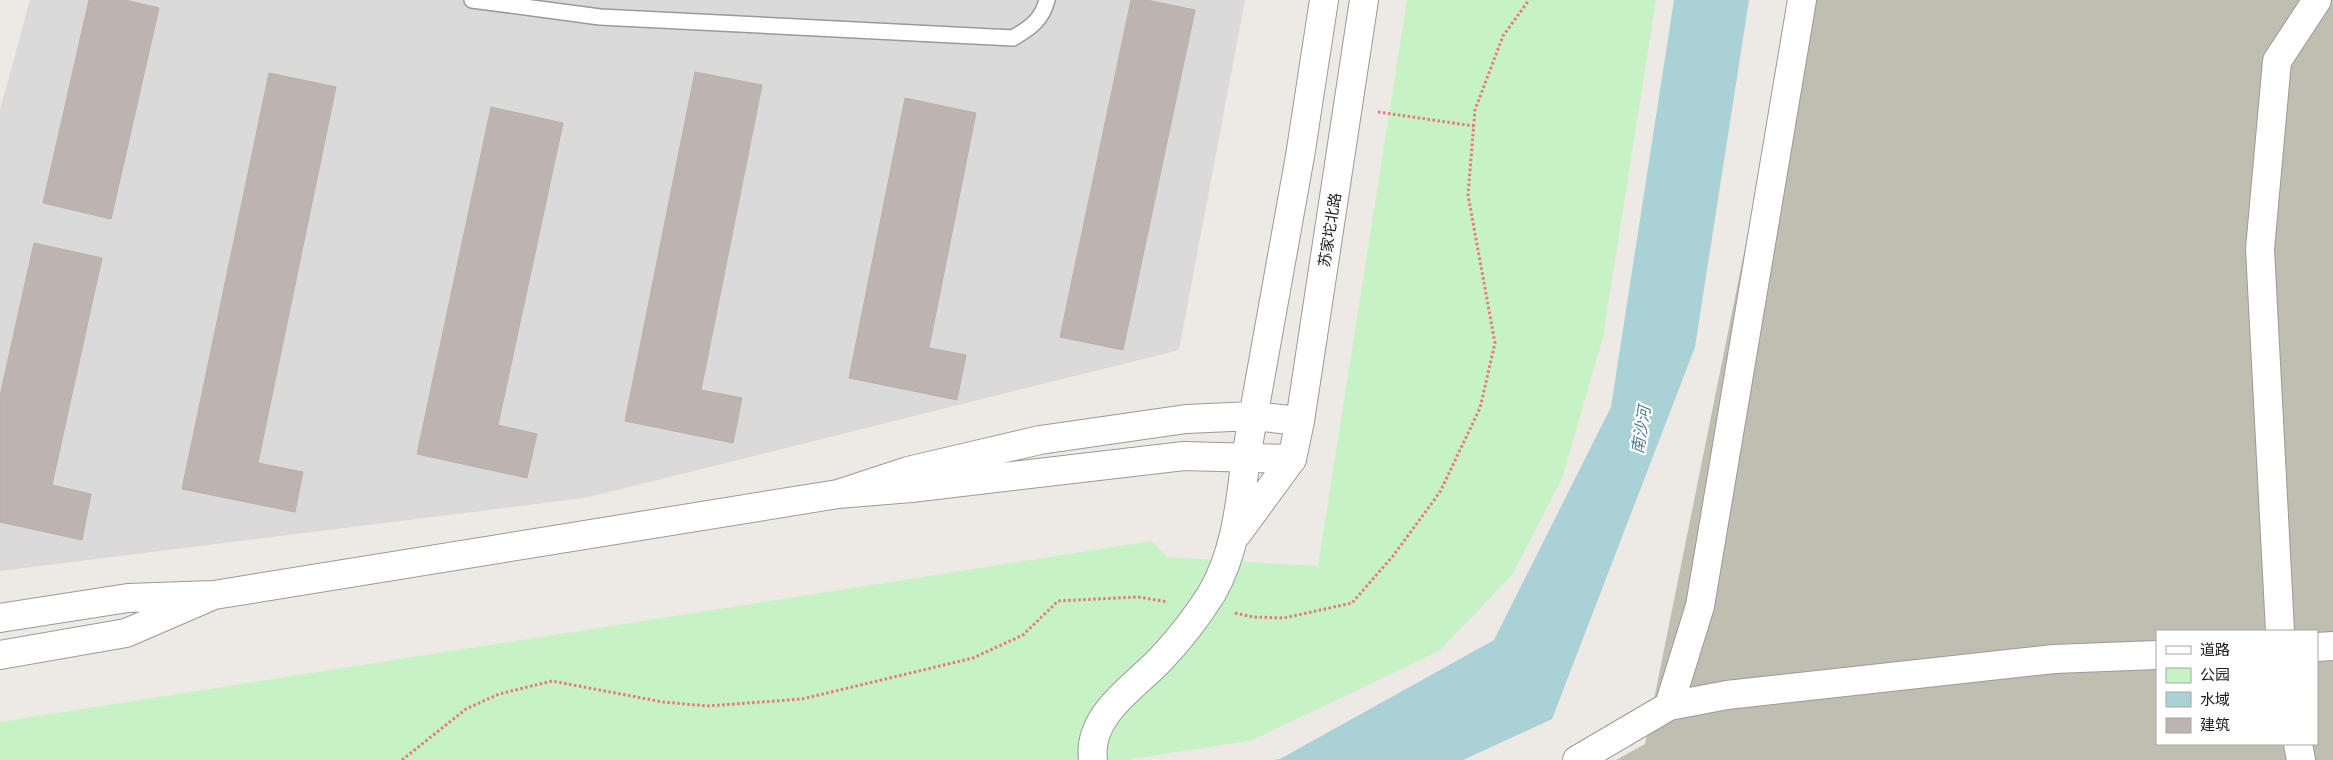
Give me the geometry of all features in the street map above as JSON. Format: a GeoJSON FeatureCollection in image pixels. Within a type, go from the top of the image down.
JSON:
{"type":"FeatureCollection","features":[{"type":"Feature","properties":{"kind":"street"},"geometry":{"type":"LineString","coordinates":[[1092,753],[1097,730],[1107,712],[1160,660],[1186,630],[1212,593],[1235,537],[1246,457],[1300,156],[1324,0]]}},
{"type":"Feature","properties":{"kind":"street","name":"苏家坨北路"},"geometry":{"type":"LineString","coordinates":[[1292,459],[1300,422],[1364,0]]}},
{"type":"Feature","properties":{"kind":"street"},"geometry":{"type":"LineString","coordinates":[[1669,706],[1700,606],[1802,0]]}},
{"type":"Feature","properties":{"kind":"street"},"geometry":{"type":"LineString","coordinates":[[2280,630],[2260,249],[2277,61],[2317,0]]}},
{"type":"Feature","properties":{"kind":"street"},"geometry":{"type":"LineString","coordinates":[[838,494],[908,471],[1040,440],[1186,419],[1253,416],[1300,422]]}},
{"type":"Feature","properties":{"kind":"street"},"geometry":{"type":"LineString","coordinates":[[0,618],[128,598],[214,595],[838,494],[911,488],[1184,456],[1292,459]]}},
{"type":"Feature","properties":{"kind":"street"},"geometry":{"type":"LineString","coordinates":[[1235,537],[1292,459]]}},
{"type":"Feature","properties":{"kind":"street"},"geometry":{"type":"LineString","coordinates":[[0,655],[126,633],[214,595]]}},
{"type":"Feature","properties":{"kind":"street"},"geometry":{"type":"LineString","coordinates":[[2318,647],[2333,646]]}},
{"type":"Feature","properties":{"kind":"street"},"geometry":{"type":"LineString","coordinates":[[1577,760],[1669,706],[1727,695],[2044,660],[2156,655]]}},
{"type":"Feature","properties":{"kind":"street"},"geometry":{"type":"LineString","coordinates":[[2298,745],[2300,760]]}},
{"type":"Feature","properties":{"kind":"lane"},"geometry":{"type":"LineString","coordinates":[[472,0],[600,16],[1013,38],[1034,26],[1045,10],[1047,0]]}},
{"type":"Feature","properties":{"kind":"path"},"geometry":{"type":"LineString","coordinates":[[402,760],[466,708],[499,694],[552,681],[663,702],[707,706],[802,699],[973,658],[1023,635],[1058,601],[1138,597],[1253,616],[1284,618],[1352,603],[1393,556],[1440,492],[1480,408],[1495,343],[1468,195],[1475,110],[1503,36],[1529,0]]}},
{"type":"Feature","properties":{"kind":"path"},"geometry":{"type":"LineString","coordinates":[[1348,108],[1474,126]]}},
{"type":"Feature","properties":{"kind":"shaded area"},"geometry":{"type":"Polygon","coordinates":[[[30,0],[1245,0],[1179,350],[585,498],[0,571],[0,110],[30,0]]]}},
{"type":"Feature","properties":{"kind":"shaded area"},"geometry":{"type":"Polygon","coordinates":[[[1795,0],[2333,0],[2333,760],[1616,760],[1645,744],[1795,0]]]}},
{"type":"Feature","properties":{"kind":"green space"},"geometry":{"type":"Polygon","coordinates":[[[1407,0],[1656,0],[1603,337],[1562,479],[1512,575],[1439,651],[1253,740],[1126,760],[0,760],[0,722],[1152,541],[1167,557],[1318,566],[1407,0]]]}},
{"type":"Feature","properties":{"kind":"water","name":"南沙河"},"geometry":{"type":"Polygon","coordinates":[[[1674,0],[1749,0],[1695,347],[1552,719],[1463,760],[1274,760],[1280,759],[1494,640],[1611,407],[1674,0]]]}},
{"type":"Feature","properties":{"kind":"building"},"geometry":{"type":"Polygon","coordinates":[[[89,0],[125,0],[159,8],[111,219],[43,203],[89,0]]]}},
{"type":"Feature","properties":{"kind":"building"},"geometry":{"type":"Polygon","coordinates":[[[1131,0],[1147,0],[1195,10],[1123,350],[1060,337],[1131,0]]]}},
{"type":"Feature","properties":{"kind":"building"},"geometry":{"type":"Polygon","coordinates":[[[695,72],[762,85],[701,390],[742,398],[733,443],[625,421],[695,72]]]}},
{"type":"Feature","properties":{"kind":"building"},"geometry":{"type":"Polygon","coordinates":[[[269,73],[336,87],[258,463],[303,472],[295,512],[182,489],[269,73]]]}},
{"type":"Feature","properties":{"kind":"building"},"geometry":{"type":"Polygon","coordinates":[[[905,98],[976,113],[929,348],[966,355],[957,400],[849,378],[905,98]]]}},
{"type":"Feature","properties":{"kind":"building"},"geometry":{"type":"Polygon","coordinates":[[[491,107],[563,123],[498,425],[537,434],[527,478],[417,454],[491,107]]]}},
{"type":"Feature","properties":{"kind":"building"},"geometry":{"type":"Polygon","coordinates":[[[34,243],[102,258],[52,485],[91,494],[82,540],[0,522],[0,396],[34,243]]]}}]}
